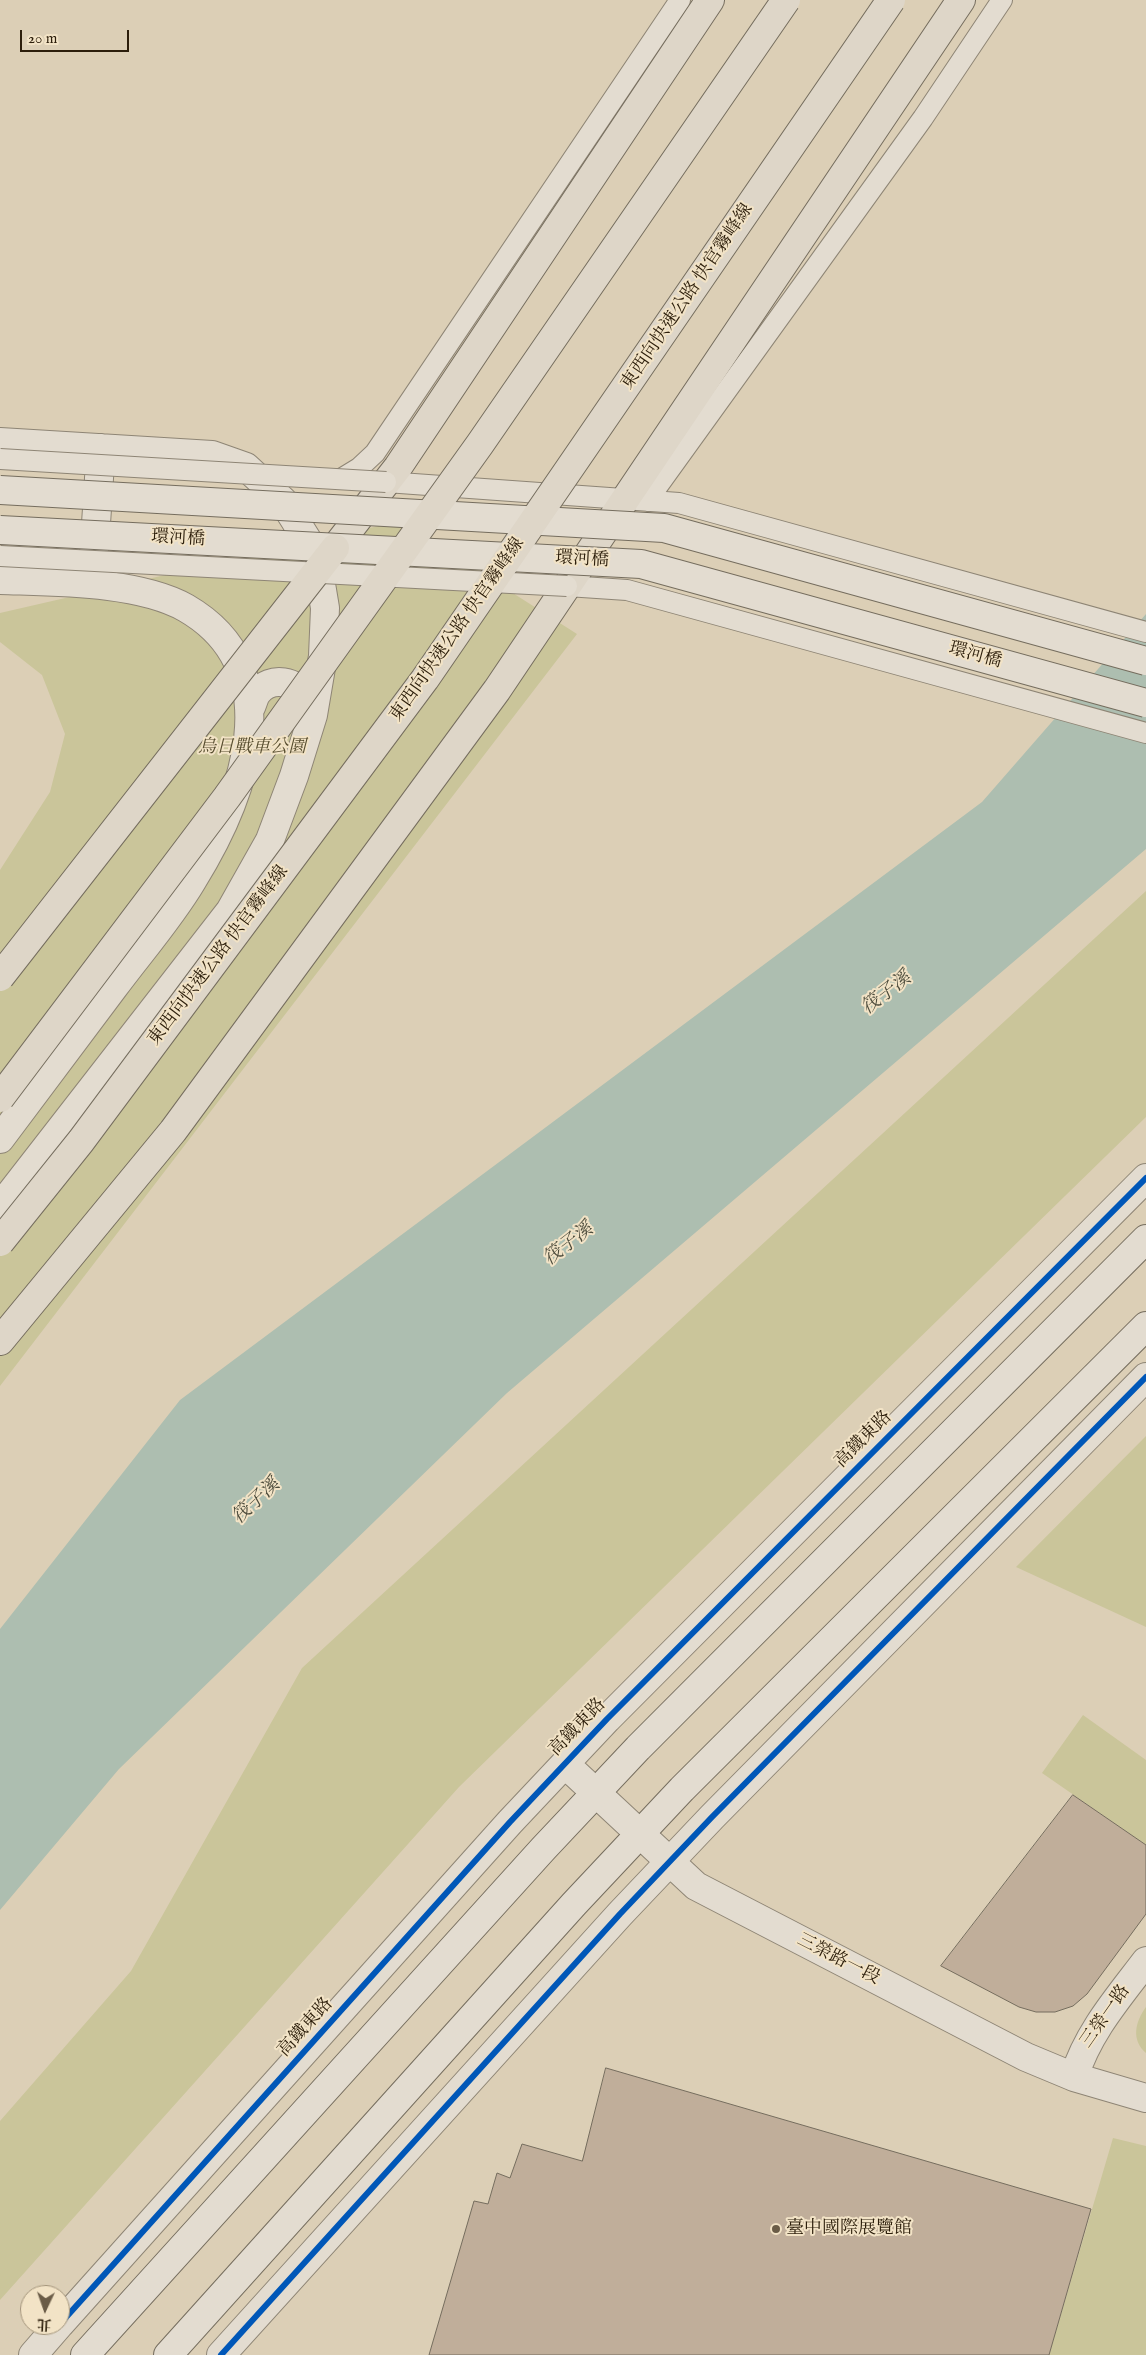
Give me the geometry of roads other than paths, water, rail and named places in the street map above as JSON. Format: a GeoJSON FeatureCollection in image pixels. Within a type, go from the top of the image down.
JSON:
{"type":"FeatureCollection","features":[{"type":"Feature","properties":{"kind":"highway"},"geometry":{"type":"LineString","coordinates":[[0,977],[386,482],[710,0]]}},
{"type":"Feature","properties":{"kind":"highway"},"geometry":{"type":"LineString","coordinates":[[0,1098],[227,797],[480,444],[786,0]]}},
{"type":"Feature","properties":{"kind":"highway","name":"東西向快速公路 快官霧峰線"},"geometry":{"type":"LineString","coordinates":[[0,1242],[82,1141],[425,679],[891,0]]}},
{"type":"Feature","properties":{"kind":"highway"},"geometry":{"type":"LineString","coordinates":[[0,1341],[173,1131],[496,690],[609,524],[636,500],[828,195],[961,0]]}},
{"type":"Feature","properties":{"kind":"street"},"geometry":{"type":"LineString","coordinates":[[0,442],[212,454],[246,466],[282,501],[316,554],[325,608],[323,656],[313,715],[294,776],[270,840],[230,911],[0,1207]]}},
{"type":"Feature","properties":{"kind":"street"},"geometry":{"type":"LineString","coordinates":[[92,584],[101,448]]}},
{"type":"Feature","properties":{"kind":"street"},"geometry":{"type":"LineString","coordinates":[[0,490],[664,528],[1146,661]]}},
{"type":"Feature","properties":{"kind":"street","name":"環河橋"},"geometry":{"type":"LineString","coordinates":[[0,530],[641,564],[1146,703]]}},
{"type":"Feature","properties":{"kind":"street"},"geometry":{"type":"LineString","coordinates":[[0,580],[92,584],[141,592],[185,608],[216,631],[239,661],[251,707],[247,754],[227,820],[192,882],[0,1138]]}},
{"type":"Feature","properties":{"kind":"street"},"geometry":{"type":"LineString","coordinates":[[251,707],[258,692],[269,683],[284,682],[297,687],[308,699],[313,715]]}},
{"type":"Feature","properties":{"kind":"street","name":"高鐵東路"},"geometry":{"type":"LineString","coordinates":[[70,2314],[565,1764],[632,1693],[1146,1178]]}},
{"type":"Feature","properties":{"kind":"street"},"geometry":{"type":"LineString","coordinates":[[85,2355],[596,1793],[656,1730],[1146,1239]]}},
{"type":"Feature","properties":{"kind":"street"},"geometry":{"type":"LineString","coordinates":[[168,2355],[640,1833],[1146,1326]]}},
{"type":"Feature","properties":{"kind":"street"},"geometry":{"type":"LineString","coordinates":[[220,2355],[603,1932],[1146,1377]]}},
{"type":"Feature","properties":{"kind":"street","name":"三榮路一段"},"geometry":{"type":"LineString","coordinates":[[565,1764],[696,1886],[1026,2057],[1074,2076],[1146,2098]]}},
{"type":"Feature","properties":{"kind":"street","name":"三榮一路"},"geometry":{"type":"LineString","coordinates":[[1074,2076],[1081,2055],[1092,2034],[1146,1961]]}},
{"type":"Feature","properties":{"kind":"street","name":"高鐵東路"},"geometry":{"type":"LineString","coordinates":[[32,2355],[51,2335]]}},
{"type":"Feature","properties":{"kind":"lane"},"geometry":{"type":"LineString","coordinates":[[341,479],[360,468],[375,453],[680,0]]}},
{"type":"Feature","properties":{"kind":"lane"},"geometry":{"type":"LineString","coordinates":[[636,500],[923,118],[1002,0]]}},
{"type":"Feature","properties":{"kind":"lane"},"geometry":{"type":"LineString","coordinates":[[0,459],[341,479],[679,503],[1146,632]]}},
{"type":"Feature","properties":{"kind":"lane"},"geometry":{"type":"LineString","coordinates":[[0,556],[627,590],[1146,733]]}},
{"type":"Feature","properties":{"kind":"water","name":"筏子溪"},"geometry":{"type":"Polygon","coordinates":[[[1146,614],[1146,849],[507,1393],[119,1769],[0,1910],[0,1629],[180,1400],[982,802],[1146,614]]]}},
{"type":"Feature","properties":{"kind":"place","name":"臺中國際展覽館"},"geometry":{"type":"Point","coordinates":[776,2229]}},
{"type":"Feature","properties":{"kind":"park label","name":"烏日戰車公園"},"geometry":{"type":"Point","coordinates":[252,748]}}]}
